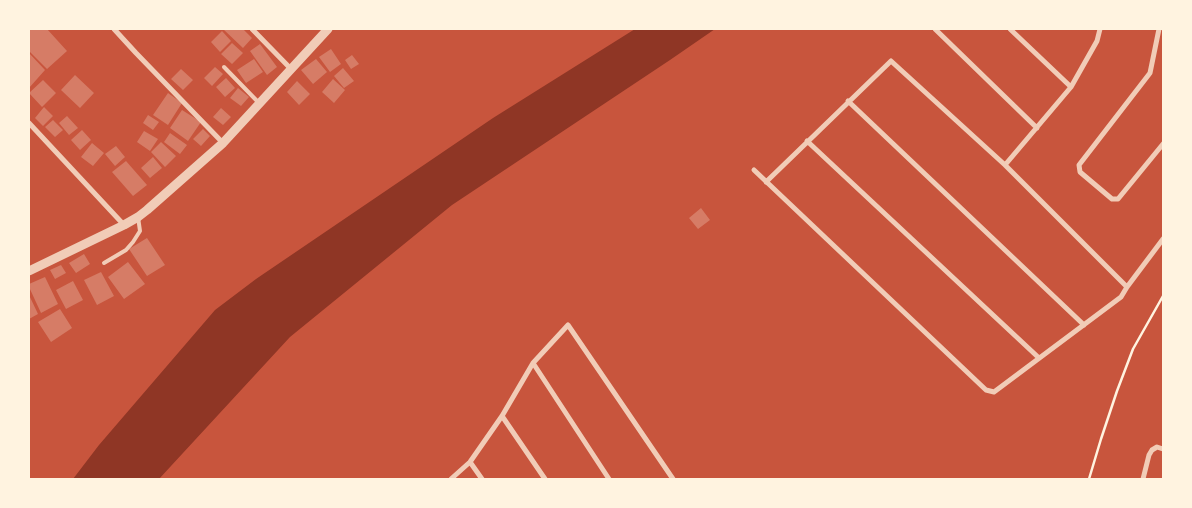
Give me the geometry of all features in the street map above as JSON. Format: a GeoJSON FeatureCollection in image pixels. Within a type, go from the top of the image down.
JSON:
{"type":"FeatureCollection","features":[{"type":"Feature","properties":{"kind":"street"},"geometry":{"type":"LineString","coordinates":[[114,29],[223,143]]}},
{"type":"Feature","properties":{"kind":"street"},"geometry":{"type":"LineString","coordinates":[[252,29],[291,70]]}},
{"type":"Feature","properties":{"kind":"street"},"geometry":{"type":"LineString","coordinates":[[29,271],[138,217],[223,143],[328,29]]}},
{"type":"Feature","properties":{"kind":"street"},"geometry":{"type":"LineString","coordinates":[[935,29],[1037,128]]}},
{"type":"Feature","properties":{"kind":"street"},"geometry":{"type":"LineString","coordinates":[[1010,29],[1071,87]]}},
{"type":"Feature","properties":{"kind":"street"},"geometry":{"type":"LineString","coordinates":[[1005,165],[1071,87],[1097,41],[1100,29]]}},
{"type":"Feature","properties":{"kind":"street"},"geometry":{"type":"LineString","coordinates":[[1158,29],[1150,73],[1079,165],[1080,172],[1112,199],[1118,199],[1163,144]]}},
{"type":"Feature","properties":{"kind":"street"},"geometry":{"type":"LineString","coordinates":[[766,182],[891,61],[1005,165],[1127,286]]}},
{"type":"Feature","properties":{"kind":"street"},"geometry":{"type":"LineString","coordinates":[[848,101],[1084,324]]}},
{"type":"Feature","properties":{"kind":"street"},"geometry":{"type":"LineString","coordinates":[[29,123],[124,225]]}},
{"type":"Feature","properties":{"kind":"street"},"geometry":{"type":"LineString","coordinates":[[807,141],[1039,358]]}},
{"type":"Feature","properties":{"kind":"street"},"geometry":{"type":"LineString","coordinates":[[754,170],[986,390],[994,392],[1121,297],[1163,238]]}},
{"type":"Feature","properties":{"kind":"street"},"geometry":{"type":"LineString","coordinates":[[451,479],[470,462],[502,416],[533,363],[568,326],[673,479]]}},
{"type":"Feature","properties":{"kind":"street"},"geometry":{"type":"LineString","coordinates":[[533,363],[609,479]]}},
{"type":"Feature","properties":{"kind":"street"},"geometry":{"type":"LineString","coordinates":[[502,416],[545,479]]}},
{"type":"Feature","properties":{"kind":"street"},"geometry":{"type":"LineString","coordinates":[[1142,479],[1152,450],[1157,447],[1163,449]]}},
{"type":"Feature","properties":{"kind":"street"},"geometry":{"type":"LineString","coordinates":[[470,462],[482,479]]}},
{"type":"Feature","properties":{"kind":"lane"},"geometry":{"type":"LineString","coordinates":[[224,67],[259,104]]}},
{"type":"Feature","properties":{"kind":"lane"},"geometry":{"type":"LineString","coordinates":[[104,263],[126,250],[133,242],[140,231],[138,217]]}},
{"type":"Feature","properties":{"kind":"path"},"geometry":{"type":"LineString","coordinates":[[1089,479],[1117,391],[1133,349],[1163,296]]}},
{"type":"Feature","properties":{"kind":"shaded area"},"geometry":{"type":"Polygon","coordinates":[[[635,29],[715,29],[452,205],[290,337],[159,479],[73,479],[99,445],[215,310],[256,279],[493,118],[635,29]]]}},
{"type":"Feature","properties":{"kind":"building"},"geometry":{"type":"Polygon","coordinates":[[[29,29],[47,29],[67,51],[47,69],[29,51],[29,29]]]}},
{"type":"Feature","properties":{"kind":"building"},"geometry":{"type":"Polygon","coordinates":[[[223,29],[243,29],[252,38],[243,48],[223,29]]]}},
{"type":"Feature","properties":{"kind":"building"},"geometry":{"type":"Polygon","coordinates":[[[222,31],[231,41],[220,52],[211,42],[222,31]]]}},
{"type":"Feature","properties":{"kind":"building"},"geometry":{"type":"Polygon","coordinates":[[[232,43],[243,53],[232,64],[221,54],[232,43]]]}},
{"type":"Feature","properties":{"kind":"building"},"geometry":{"type":"Polygon","coordinates":[[[260,44],[277,67],[267,75],[250,51],[260,44]]]}},
{"type":"Feature","properties":{"kind":"building"},"geometry":{"type":"Polygon","coordinates":[[[331,49],[341,64],[330,72],[319,57],[331,49]]]}},
{"type":"Feature","properties":{"kind":"building"},"geometry":{"type":"Polygon","coordinates":[[[29,53],[45,70],[29,88],[29,53]]]}},
{"type":"Feature","properties":{"kind":"building"},"geometry":{"type":"Polygon","coordinates":[[[352,55],[359,64],[351,69],[345,60],[352,55]]]}},
{"type":"Feature","properties":{"kind":"building"},"geometry":{"type":"Polygon","coordinates":[[[254,59],[263,72],[246,83],[237,70],[254,59]]]}},
{"type":"Feature","properties":{"kind":"building"},"geometry":{"type":"Polygon","coordinates":[[[316,59],[327,72],[313,84],[301,70],[316,59]]]}},
{"type":"Feature","properties":{"kind":"building"},"geometry":{"type":"Polygon","coordinates":[[[215,67],[223,74],[212,86],[204,78],[215,67]]]}},
{"type":"Feature","properties":{"kind":"building"},"geometry":{"type":"Polygon","coordinates":[[[343,68],[354,81],[344,88],[334,76],[343,68]]]}},
{"type":"Feature","properties":{"kind":"building"},"geometry":{"type":"Polygon","coordinates":[[[181,69],[193,80],[183,90],[171,79],[181,69]]]}},
{"type":"Feature","properties":{"kind":"building"},"geometry":{"type":"Polygon","coordinates":[[[75,75],[94,93],[80,108],[61,90],[75,75]]]}},
{"type":"Feature","properties":{"kind":"building"},"geometry":{"type":"Polygon","coordinates":[[[226,78],[235,88],[225,97],[216,87],[226,78]]]}},
{"type":"Feature","properties":{"kind":"building"},"geometry":{"type":"Polygon","coordinates":[[[333,79],[345,90],[334,103],[322,92],[333,79]]]}},
{"type":"Feature","properties":{"kind":"building"},"geometry":{"type":"Polygon","coordinates":[[[43,80],[56,93],[42,107],[29,93],[43,80]]]}},
{"type":"Feature","properties":{"kind":"building"},"geometry":{"type":"Polygon","coordinates":[[[297,81],[310,94],[299,105],[287,92],[297,81]]]}},
{"type":"Feature","properties":{"kind":"building"},"geometry":{"type":"Polygon","coordinates":[[[238,88],[249,97],[241,106],[230,98],[238,88]]]}},
{"type":"Feature","properties":{"kind":"building"},"geometry":{"type":"Polygon","coordinates":[[[168,93],[182,103],[168,125],[153,115],[168,93]]]}},
{"type":"Feature","properties":{"kind":"building"},"geometry":{"type":"Polygon","coordinates":[[[44,107],[53,116],[43,126],[35,118],[44,107]]]}},
{"type":"Feature","properties":{"kind":"building"},"geometry":{"type":"Polygon","coordinates":[[[221,108],[231,117],[223,125],[213,117],[221,108]]]}},
{"type":"Feature","properties":{"kind":"building"},"geometry":{"type":"Polygon","coordinates":[[[182,110],[201,122],[188,141],[170,128],[182,110]]]}},
{"type":"Feature","properties":{"kind":"building"},"geometry":{"type":"Polygon","coordinates":[[[148,115],[159,122],[153,130],[143,123],[148,115]]]}},
{"type":"Feature","properties":{"kind":"building"},"geometry":{"type":"Polygon","coordinates":[[[67,116],[78,128],[69,135],[59,123],[67,116]]]}},
{"type":"Feature","properties":{"kind":"building"},"geometry":{"type":"Polygon","coordinates":[[[53,120],[63,130],[55,137],[45,127],[53,120]]]}},
{"type":"Feature","properties":{"kind":"building"},"geometry":{"type":"Polygon","coordinates":[[[203,129],[210,136],[201,146],[193,139],[203,129]]]}},
{"type":"Feature","properties":{"kind":"building"},"geometry":{"type":"Polygon","coordinates":[[[82,130],[91,140],[80,150],[71,140],[82,130]]]}},
{"type":"Feature","properties":{"kind":"building"},"geometry":{"type":"Polygon","coordinates":[[[144,131],[158,139],[150,151],[137,142],[144,131]]]}},
{"type":"Feature","properties":{"kind":"building"},"geometry":{"type":"Polygon","coordinates":[[[170,133],[187,145],[180,154],[164,142],[170,133]]]}},
{"type":"Feature","properties":{"kind":"building"},"geometry":{"type":"Polygon","coordinates":[[[161,142],[176,156],[165,167],[151,152],[161,142]]]}},
{"type":"Feature","properties":{"kind":"building"},"geometry":{"type":"Polygon","coordinates":[[[92,143],[104,153],[93,166],[81,157],[92,143]]]}},
{"type":"Feature","properties":{"kind":"building"},"geometry":{"type":"Polygon","coordinates":[[[116,146],[125,157],[115,166],[105,154],[116,146]]]}},
{"type":"Feature","properties":{"kind":"building"},"geometry":{"type":"Polygon","coordinates":[[[153,157],[162,168],[150,178],[141,168],[153,157]]]}},
{"type":"Feature","properties":{"kind":"building"},"geometry":{"type":"Polygon","coordinates":[[[126,161],[147,185],[133,196],[112,172],[126,161]]]}},
{"type":"Feature","properties":{"kind":"building"},"geometry":{"type":"Polygon","coordinates":[[[701,208],[710,220],[698,229],[689,218],[701,208]]]}},
{"type":"Feature","properties":{"kind":"building"},"geometry":{"type":"Polygon","coordinates":[[[147,238],[165,265],[147,276],[129,249],[147,238]]]}},
{"type":"Feature","properties":{"kind":"building"},"geometry":{"type":"Polygon","coordinates":[[[84,254],[90,264],[76,273],[69,263],[84,254]]]}},
{"type":"Feature","properties":{"kind":"building"},"geometry":{"type":"Polygon","coordinates":[[[128,262],[145,284],[124,299],[108,277],[128,262]]]}},
{"type":"Feature","properties":{"kind":"building"},"geometry":{"type":"Polygon","coordinates":[[[61,265],[66,273],[55,279],[50,270],[61,265]]]}},
{"type":"Feature","properties":{"kind":"building"},"geometry":{"type":"Polygon","coordinates":[[[101,272],[114,296],[97,305],[84,280],[101,272]]]}},
{"type":"Feature","properties":{"kind":"building"},"geometry":{"type":"Polygon","coordinates":[[[45,277],[58,304],[41,313],[29,284],[45,277]]]}},
{"type":"Feature","properties":{"kind":"building"},"geometry":{"type":"Polygon","coordinates":[[[73,281],[83,300],[66,309],[56,290],[73,281]]]}},
{"type":"Feature","properties":{"kind":"building"},"geometry":{"type":"Polygon","coordinates":[[[29,295],[38,314],[29,319],[29,295]]]}},
{"type":"Feature","properties":{"kind":"building"},"geometry":{"type":"Polygon","coordinates":[[[60,309],[72,328],[51,342],[38,322],[60,309]]]}}]}
